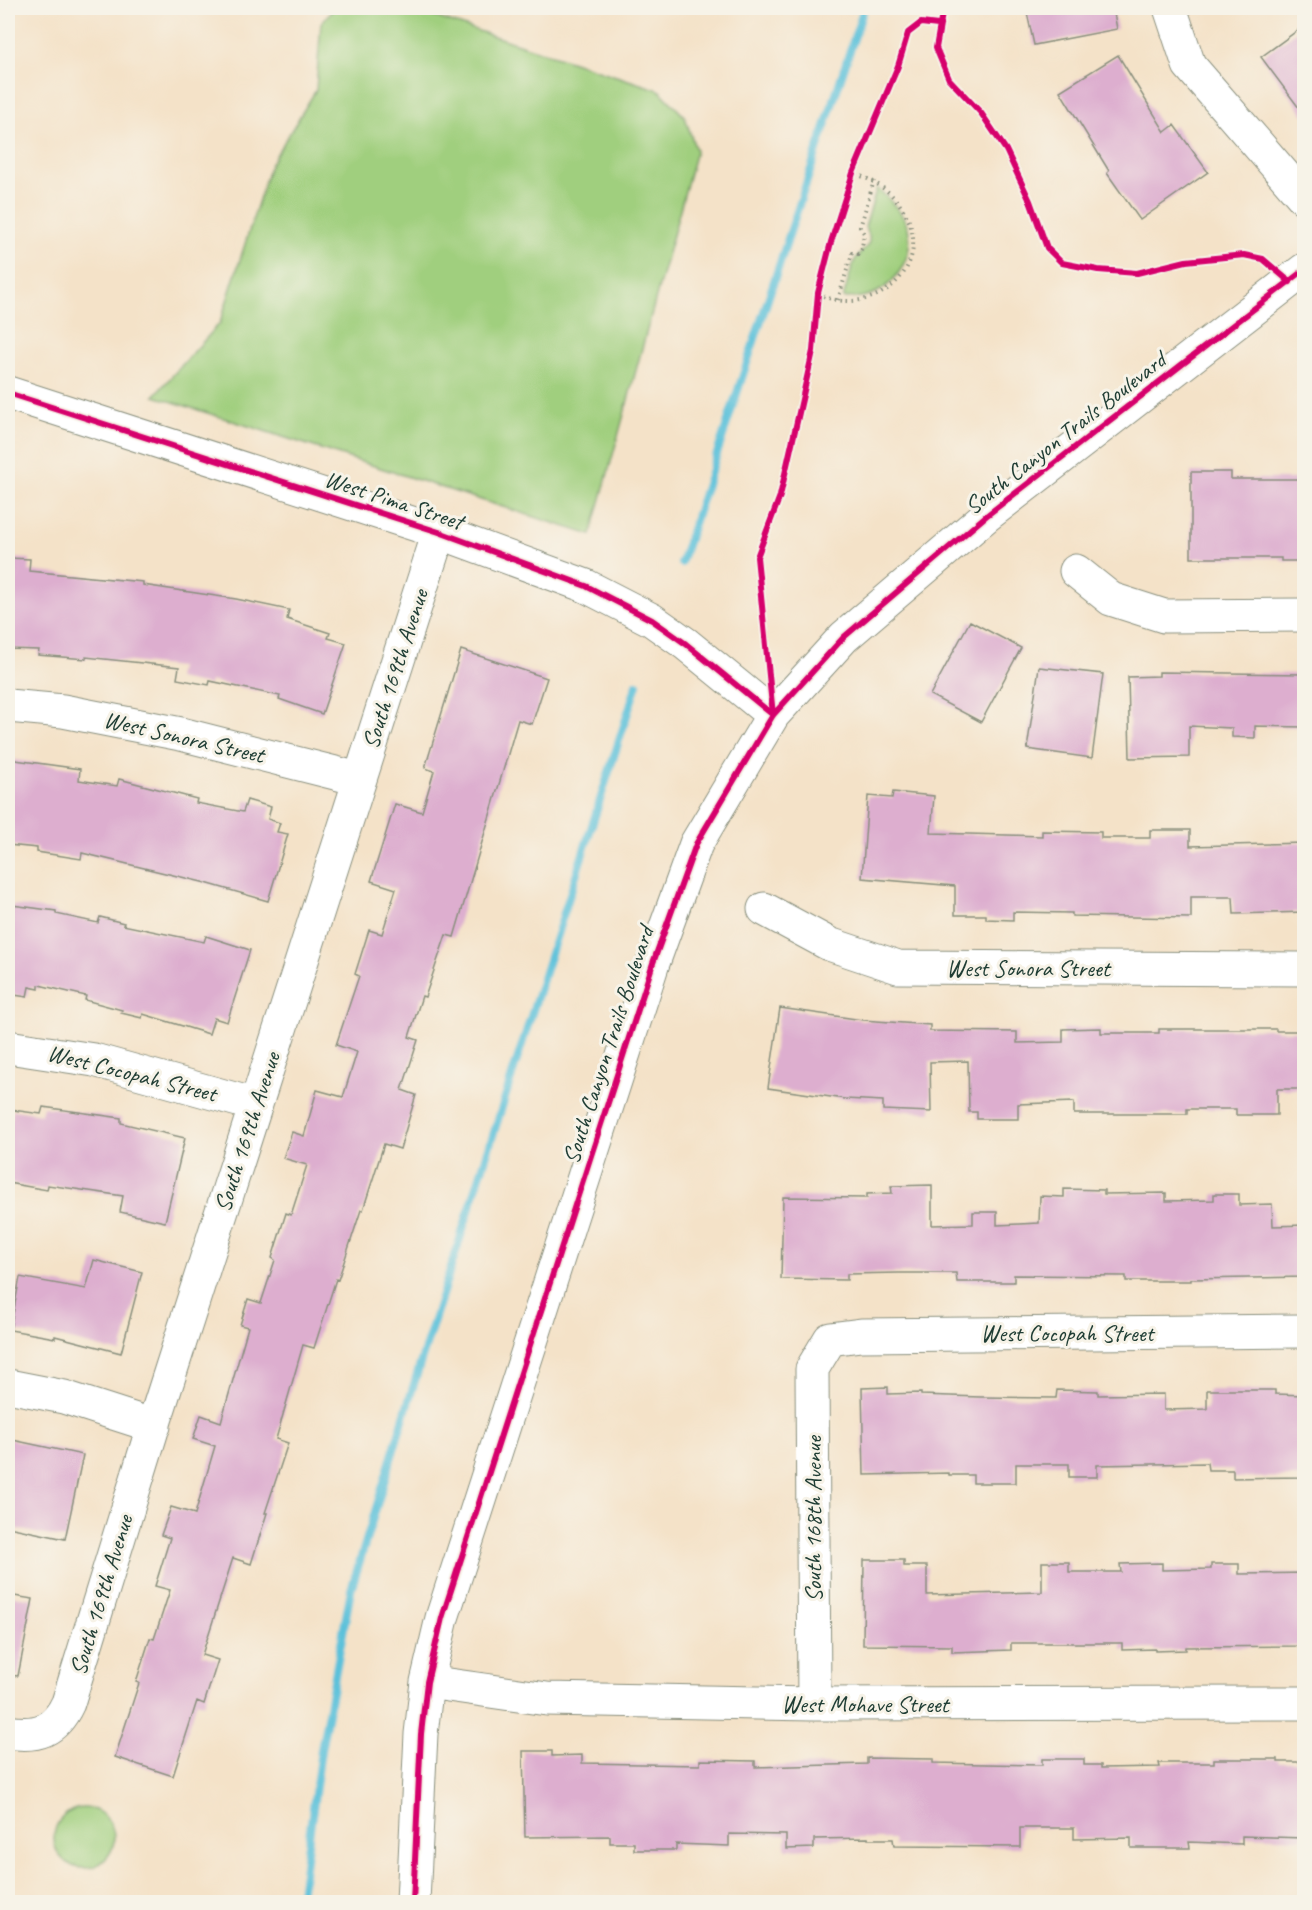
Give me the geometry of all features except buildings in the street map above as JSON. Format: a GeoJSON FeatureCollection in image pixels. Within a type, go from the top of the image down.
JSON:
{"type":"FeatureCollection","features":[{"type":"Feature","properties":{"kind":"street"},"geometry":{"type":"LineString","coordinates":[[1170,8],[1190,66],[1305,198]]}},
{"type":"Feature","properties":{"kind":"street","name":"South Canyon Trails Boulevard"},"geometry":{"type":"LineString","coordinates":[[413,1902],[421,1734],[427,1682],[442,1618],[653,963],[696,844],[773,715],[844,637],[986,516],[1305,270]]}},
{"type":"Feature","properties":{"kind":"street","name":"West Pima Street"},"geometry":{"type":"LineString","coordinates":[[8,393],[439,532],[586,586],[652,620],[686,644],[773,715]]}},
{"type":"Feature","properties":{"kind":"street","name":"South 169th Avenue"},"geometry":{"type":"LineString","coordinates":[[8,1732],[34,1734],[50,1728],[62,1715],[68,1703],[359,778],[439,532]]}},
{"type":"Feature","properties":{"kind":"street"},"geometry":{"type":"LineString","coordinates":[[1076,571],[1111,599],[1164,616],[1305,615]]}},
{"type":"Feature","properties":{"kind":"street","name":"West Sonora Street"},"geometry":{"type":"LineString","coordinates":[[8,706],[63,711],[181,734],[359,778]]}},
{"type":"Feature","properties":{"kind":"street","name":"West Sonora Street"},"geometry":{"type":"LineString","coordinates":[[764,909],[829,944],[898,967],[1305,969]]}},
{"type":"Feature","properties":{"kind":"street","name":"West Cocopah Street"},"geometry":{"type":"LineString","coordinates":[[8,1047],[94,1060],[256,1105]]}},
{"type":"Feature","properties":{"kind":"street","name":"West Cocopah Street"},"geometry":{"type":"LineString","coordinates":[[830,1339],[861,1335],[1305,1331]]}},
{"type":"Feature","properties":{"kind":"street","name":"South 168th Avenue"},"geometry":{"type":"LineString","coordinates":[[814,1704],[812,1369],[830,1339]]}},
{"type":"Feature","properties":{"kind":"street"},"geometry":{"type":"LineString","coordinates":[[8,1386],[64,1397],[154,1426]]}},
{"type":"Feature","properties":{"kind":"street","name":"West Mohave Street"},"geometry":{"type":"LineString","coordinates":[[427,1682],[547,1699],[814,1704],[1305,1703]]}},
{"type":"Feature","properties":{"kind":"path"},"geometry":{"type":"LineString","coordinates":[[850,183],[858,163]]}},
{"type":"Feature","properties":{"kind":"path"},"geometry":{"type":"LineString","coordinates":[[818,293],[838,300],[869,299],[886,291],[900,279],[910,258],[912,235],[906,214],[888,191],[874,181],[854,173]]}},
{"type":"Feature","properties":{"kind":"path"},"geometry":{"type":"LineString","coordinates":[[838,300],[852,253],[858,254],[862,248],[864,233],[860,227],[874,181]]}},
{"type":"Feature","properties":{"kind":"path"},"geometry":{"type":"LineString","coordinates":[[817,304],[820,282]]}},
{"type":"Feature","properties":{"kind":"green space"},"geometry":{"type":"Polygon","coordinates":[[[334,8],[408,8],[659,90],[685,117],[696,151],[591,535],[154,396],[220,323],[270,165],[316,90],[321,23],[334,8]]]}},
{"type":"Feature","properties":{"kind":"green space"},"geometry":{"type":"Polygon","coordinates":[[[877,188],[895,206],[906,222],[909,249],[906,259],[895,277],[879,291],[863,297],[843,298],[855,260],[869,243],[865,227],[877,188]]]}},
{"type":"Feature","properties":{"kind":"green space"},"geometry":{"type":"Polygon","coordinates":[[[78,1808],[90,1808],[101,1813],[109,1821],[114,1838],[112,1850],[101,1863],[90,1868],[78,1868],[67,1863],[59,1855],[54,1844],[54,1832],[59,1821],[67,1813],[78,1808]]]}},
{"type":"Feature","properties":{"kind":"waterway"},"geometry":{"type":"LineString","coordinates":[[681,563],[864,8]]}},
{"type":"Feature","properties":{"kind":"waterway"},"geometry":{"type":"LineString","coordinates":[[300,1902],[321,1750],[351,1590],[421,1361],[637,684]]}},
{"type":"Feature","properties":{"kind":"cycle path"},"geometry":{"type":"LineString","coordinates":[[943,8],[936,48],[949,79],[981,113],[1006,150],[1030,201],[1047,248],[1062,263],[1098,270],[1137,273],[1186,261],[1244,255],[1263,259],[1290,282]]}},
{"type":"Feature","properties":{"kind":"cycle path"},"geometry":{"type":"LineString","coordinates":[[773,715],[757,557],[780,496],[813,351],[818,293],[831,242],[853,173],[898,66],[908,33],[921,23],[938,25]]}},
{"type":"Feature","properties":{"kind":"cycle path"},"geometry":{"type":"LineString","coordinates":[[413,1902],[421,1734],[427,1682],[442,1618],[653,963],[696,844],[773,715],[844,637],[986,516],[1304,270]]}},
{"type":"Feature","properties":{"kind":"cycle path"},"geometry":{"type":"LineString","coordinates":[[8,393],[439,532],[586,586],[652,620],[686,644],[773,715]]}}]}
